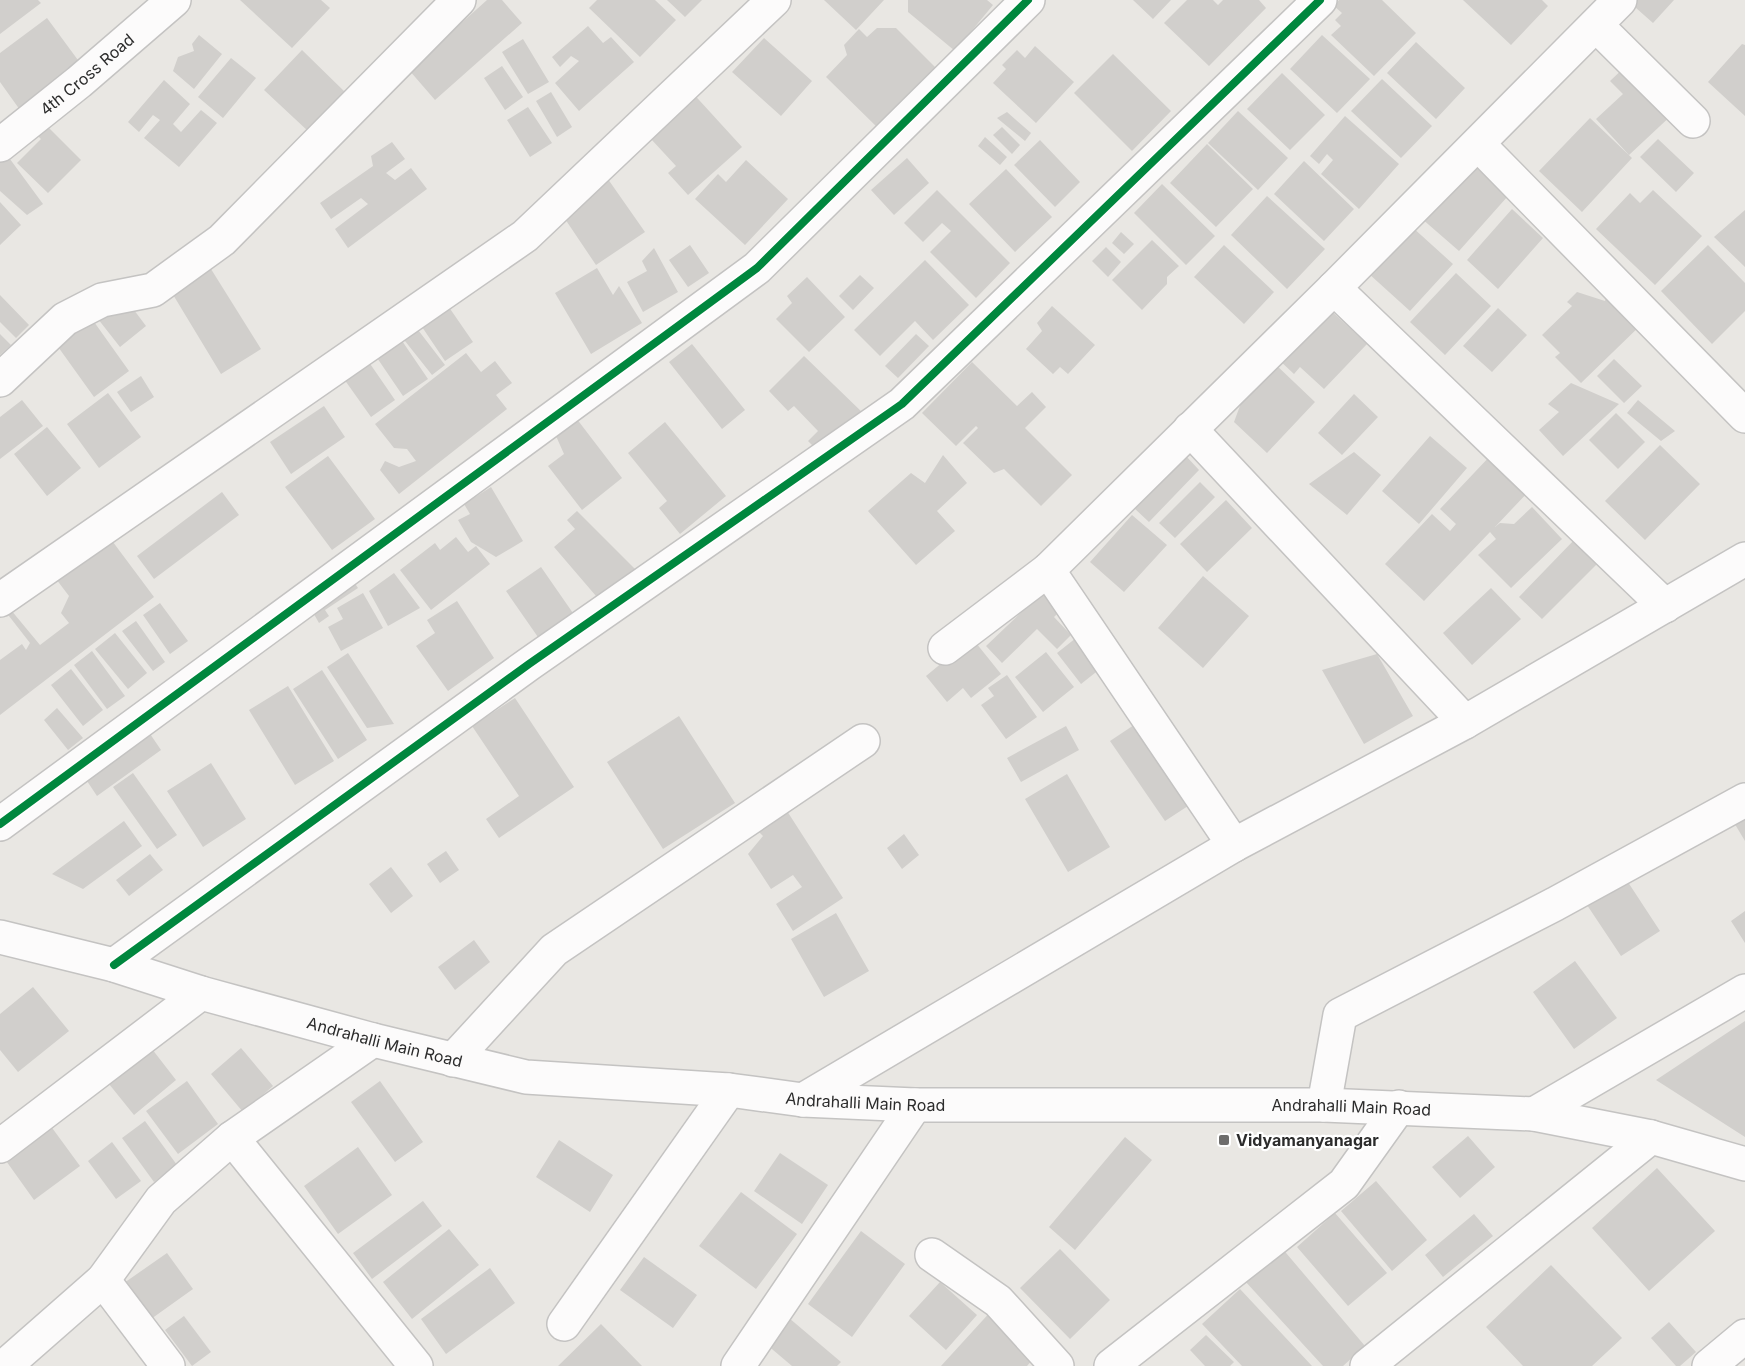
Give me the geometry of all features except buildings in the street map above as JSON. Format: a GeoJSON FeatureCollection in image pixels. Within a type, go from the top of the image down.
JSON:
{"type":"FeatureCollection","features":[{"type":"Feature","properties":{"kind":"street","name":"4th Cross Road"},"geometry":{"type":"LineString","coordinates":[[0,145],[79,82],[174,0]]}},
{"type":"Feature","properties":{"kind":"street"},"geometry":{"type":"LineString","coordinates":[[0,380],[65,319],[102,300],[153,290],[222,240],[459,0]]}},
{"type":"Feature","properties":{"kind":"street"},"geometry":{"type":"LineString","coordinates":[[0,600],[525,236],[774,0]]}},
{"type":"Feature","properties":{"kind":"street"},"geometry":{"type":"LineString","coordinates":[[0,824],[757,268],[1028,0]]}},
{"type":"Feature","properties":{"kind":"street"},"geometry":{"type":"LineString","coordinates":[[114,965],[529,664],[902,404],[1320,0]]}},
{"type":"Feature","properties":{"kind":"street"},"geometry":{"type":"LineString","coordinates":[[945,648],[1048,570],[1334,288],[1620,0]]}},
{"type":"Feature","properties":{"kind":"street"},"geometry":{"type":"LineString","coordinates":[[1596,25],[1693,122]]}},
{"type":"Feature","properties":{"kind":"street"},"geometry":{"type":"LineString","coordinates":[[1478,144],[1743,409]]}},
{"type":"Feature","properties":{"kind":"street"},"geometry":{"type":"LineString","coordinates":[[1334,288],[1665,606]]}},
{"type":"Feature","properties":{"kind":"street"},"geometry":{"type":"LineString","coordinates":[[1190,429],[1465,722]]}},
{"type":"Feature","properties":{"kind":"street"},"geometry":{"type":"LineString","coordinates":[[803,1100],[1233,845],[1465,722],[1745,559]]}},
{"type":"Feature","properties":{"kind":"street"},"geometry":{"type":"LineString","coordinates":[[1048,570],[1233,845]]}},
{"type":"Feature","properties":{"kind":"street"},"geometry":{"type":"LineString","coordinates":[[453,1060],[554,950],[863,741]]}},
{"type":"Feature","properties":{"kind":"street"},"geometry":{"type":"LineString","coordinates":[[1324,1105],[1340,1015],[1555,904],[1745,800]]}},
{"type":"Feature","properties":{"kind":"street","name":"Andrahalli Main Road"},"geometry":{"type":"LineString","coordinates":[[0,937],[114,965],[201,993],[373,1040],[526,1077],[729,1090],[803,1100],[915,1105],[1324,1105],[1534,1114],[1651,1137],[1745,1164]]}},
{"type":"Feature","properties":{"kind":"street"},"geometry":{"type":"LineString","coordinates":[[1534,1114],[1745,991]]}},
{"type":"Feature","properties":{"kind":"street"},"geometry":{"type":"LineString","coordinates":[[0,1146],[201,993]]}},
{"type":"Feature","properties":{"kind":"street"},"geometry":{"type":"LineString","coordinates":[[5,1366],[103,1280],[161,1200],[232,1137],[373,1040]]}},
{"type":"Feature","properties":{"kind":"street"},"geometry":{"type":"LineString","coordinates":[[564,1324],[729,1090]]}},
{"type":"Feature","properties":{"kind":"street"},"geometry":{"type":"LineString","coordinates":[[738,1366],[915,1105]]}},
{"type":"Feature","properties":{"kind":"street"},"geometry":{"type":"LineString","coordinates":[[1111,1366],[1344,1184],[1400,1107]]}},
{"type":"Feature","properties":{"kind":"street"},"geometry":{"type":"LineString","coordinates":[[232,1137],[416,1366]]}},
{"type":"Feature","properties":{"kind":"street"},"geometry":{"type":"LineString","coordinates":[[1367,1366],[1651,1137]]}},
{"type":"Feature","properties":{"kind":"street"},"geometry":{"type":"LineString","coordinates":[[932,1255],[998,1301],[1057,1366]]}},
{"type":"Feature","properties":{"kind":"street"},"geometry":{"type":"LineString","coordinates":[[103,1280],[168,1366]]}},
{"type":"Feature","properties":{"kind":"street"},"geometry":{"type":"LineString","coordinates":[[1709,1366],[1745,1336]]}},
{"type":"Feature","properties":{"kind":"cycle path"},"geometry":{"type":"LineString","coordinates":[[0,824],[757,268],[1028,0]]}},
{"type":"Feature","properties":{"kind":"cycle path"},"geometry":{"type":"LineString","coordinates":[[114,965],[529,664],[902,404],[1320,0]]}},
{"type":"Feature","properties":{"kind":"place","name":"Vidyamanyanagar"},"geometry":{"type":"Point","coordinates":[1224,1140]}}]}
